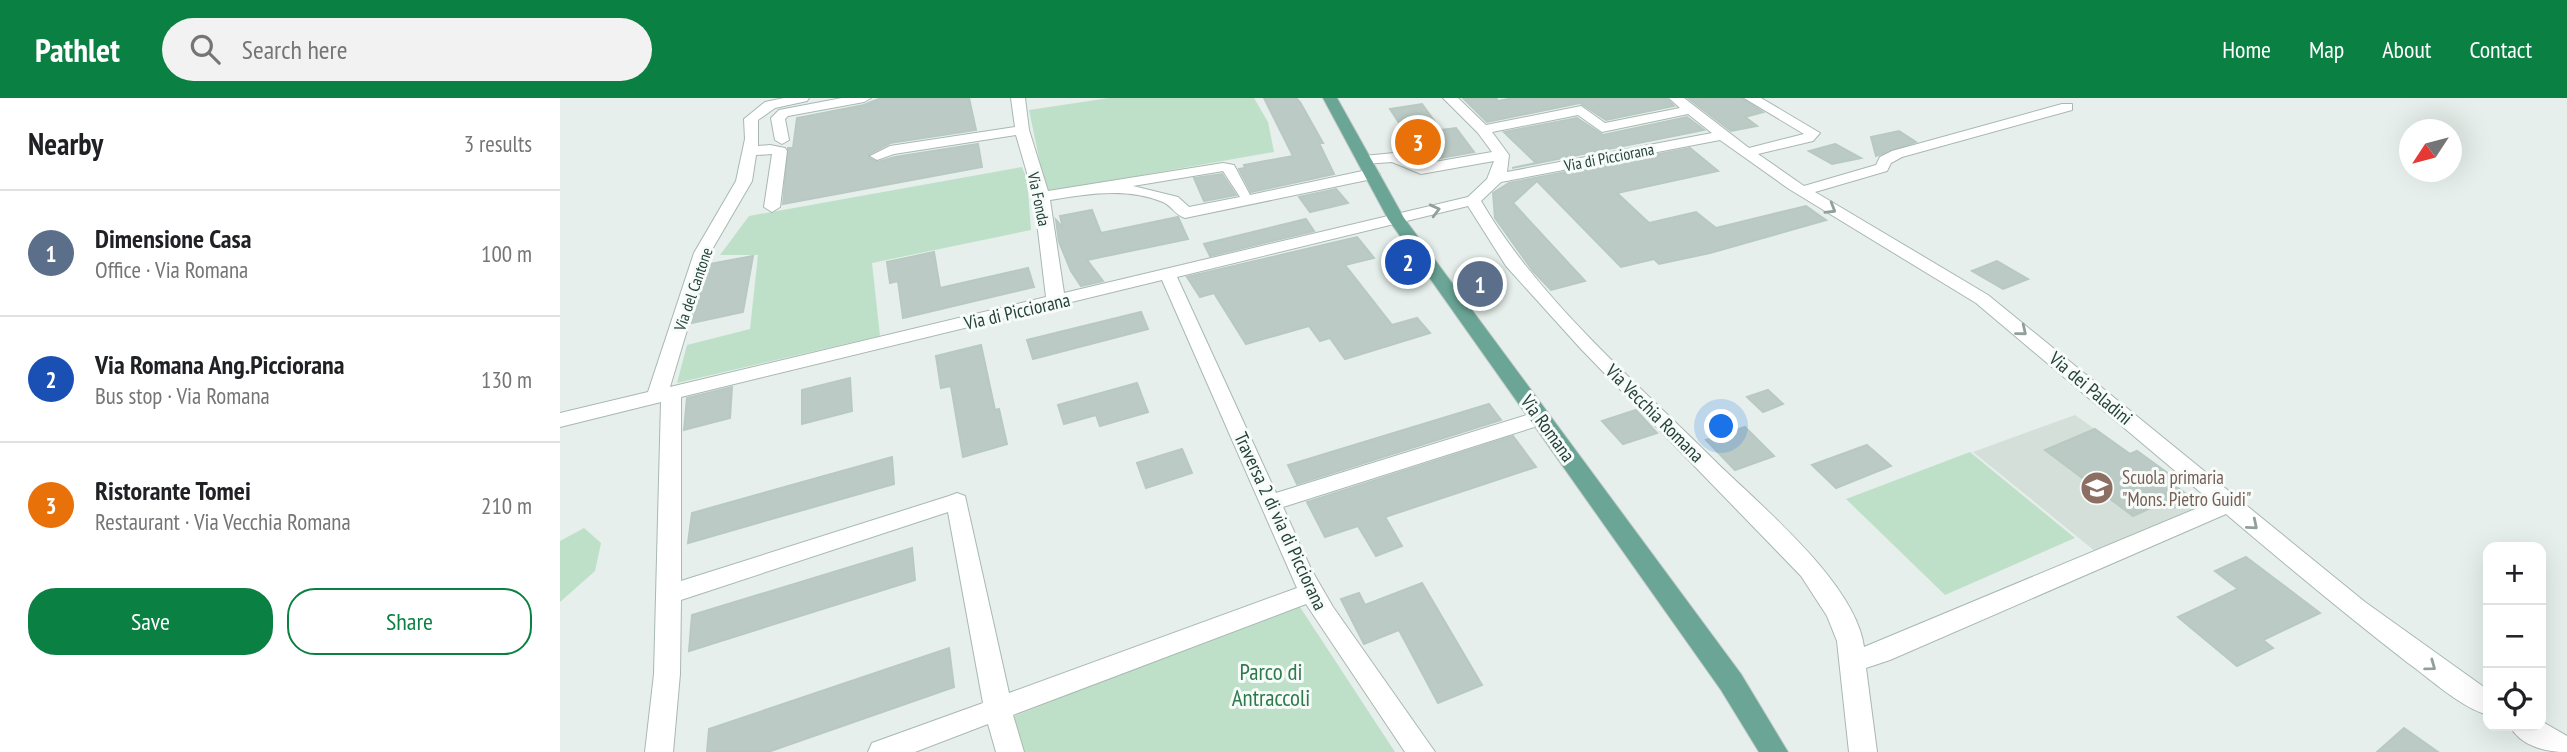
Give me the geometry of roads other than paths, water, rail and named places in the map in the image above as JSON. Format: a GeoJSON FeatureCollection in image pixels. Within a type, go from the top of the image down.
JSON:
{"type":"FeatureCollection","features":[{"type":"Feature","properties":{"kind":"main road","name":"Via Romana"},"geometry":{"type":"LineString","coordinates":[[1330,98],[1396,219],[1442,278],[1731,682],[1774,752]]}},
{"type":"Feature","properties":{"kind":"street","name":"Via del Cantone"},"geometry":{"type":"LineString","coordinates":[[659,752],[667,674],[664,395],[702,253],[744,181],[750,152],[751,119],[758,112],[776,103],[802,98]]}},
{"type":"Feature","properties":{"kind":"street"},"geometry":{"type":"LineString","coordinates":[[782,140],[778,118],[784,113],[864,98]]}},
{"type":"Feature","properties":{"kind":"street","name":"Via Fonda"},"geometry":{"type":"LineString","coordinates":[[1018,98],[1022,130],[1042,197],[1056,302]]}},
{"type":"Feature","properties":{"kind":"street"},"geometry":{"type":"LineString","coordinates":[[1450,98],[1483,130],[1502,155],[1502,166],[1495,179],[1473,200]]}},
{"type":"Feature","properties":{"kind":"street"},"geometry":{"type":"LineString","coordinates":[[1746,153],[1808,138],[1813,133],[1751,98]]}},
{"type":"Feature","properties":{"kind":"street"},"geometry":{"type":"LineString","coordinates":[[1483,130],[1581,110],[1602,128],[1683,104]]}},
{"type":"Feature","properties":{"kind":"street","name":"Via dei Paladini"},"geometry":{"type":"LineString","coordinates":[[1683,104],[1746,153],[1802,191],[1982,299],[2356,609],[2438,671],[2483,701]]}},
{"type":"Feature","properties":{"kind":"street"},"geometry":{"type":"LineString","coordinates":[[1802,191],[1882,168],[1889,156],[2067,107]]}},
{"type":"Feature","properties":{"kind":"street"},"geometry":{"type":"LineString","coordinates":[[877,156],[890,150],[1022,130]]}},
{"type":"Feature","properties":{"kind":"street","name":"Via di Picciorana"},"geometry":{"type":"LineString","coordinates":[[1495,179],[1723,135]]}},
{"type":"Feature","properties":{"kind":"street"},"geometry":{"type":"LineString","coordinates":[[750,152],[771,149],[780,151],[772,207]]}},
{"type":"Feature","properties":{"kind":"street"},"geometry":{"type":"LineString","coordinates":[[1105,186],[1172,200],[1185,213],[1394,158],[1421,169],[1502,155]]}},
{"type":"Feature","properties":{"kind":"street"},"geometry":{"type":"LineString","coordinates":[[1042,197],[1223,167],[1229,168],[1243,193]]}},
{"type":"Feature","properties":{"kind":"street"},"geometry":{"type":"LineString","coordinates":[[744,181],[778,176]]}},
{"type":"Feature","properties":{"kind":"street","name":"Via di Picciorana"},"geometry":{"type":"LineString","coordinates":[[560,420],[1473,200]]}},
{"type":"Feature","properties":{"kind":"street","name":"Via Vecchia Romana"},"geometry":{"type":"LineString","coordinates":[[1473,200],[1512,262],[1597,354],[1811,570],[1839,613],[1850,641],[1863,752]]}},
{"type":"Feature","properties":{"kind":"street","name":"Traversa 2 di via di Picciorana"},"geometry":{"type":"LineString","coordinates":[[1168,275],[1312,592],[1324,614],[1421,752]]}},
{"type":"Feature","properties":{"kind":"street"},"geometry":{"type":"LineString","coordinates":[[1282,499],[1540,418]]}},
{"type":"Feature","properties":{"kind":"street"},"geometry":{"type":"LineString","coordinates":[[667,595],[957,501],[998,709],[1010,752]]}},
{"type":"Feature","properties":{"kind":"street"},"geometry":{"type":"LineString","coordinates":[[1853,661],[1881,653],[2228,504]]}},
{"type":"Feature","properties":{"kind":"street"},"geometry":{"type":"LineString","coordinates":[[882,752],[1312,592]]}},
{"type":"Feature","properties":{"kind":"street"},"geometry":{"type":"LineString","coordinates":[[2533,731],[2567,750]]}},
{"type":"Feature","properties":{"kind":"place","name":"Ristorante Tomei"},"geometry":{"type":"Point","coordinates":[1418,142]}},
{"type":"Feature","properties":{"kind":"place","name":"Via Romana Ang.Picciorana"},"geometry":{"type":"Point","coordinates":[1408,262]}},
{"type":"Feature","properties":{"kind":"place","name":"Dimensione Casa"},"geometry":{"type":"Point","coordinates":[1480,284]}},
{"type":"Feature","properties":{"kind":"place","name":"Scuola primaria \"Mons. Pietro Guidi\""},"geometry":{"type":"Point","coordinates":[2097,488]}},
{"type":"Feature","properties":{"kind":"park label","name":"Parco di Antraccoli"},"geometry":{"type":"Point","coordinates":[1271,685]}}]}
